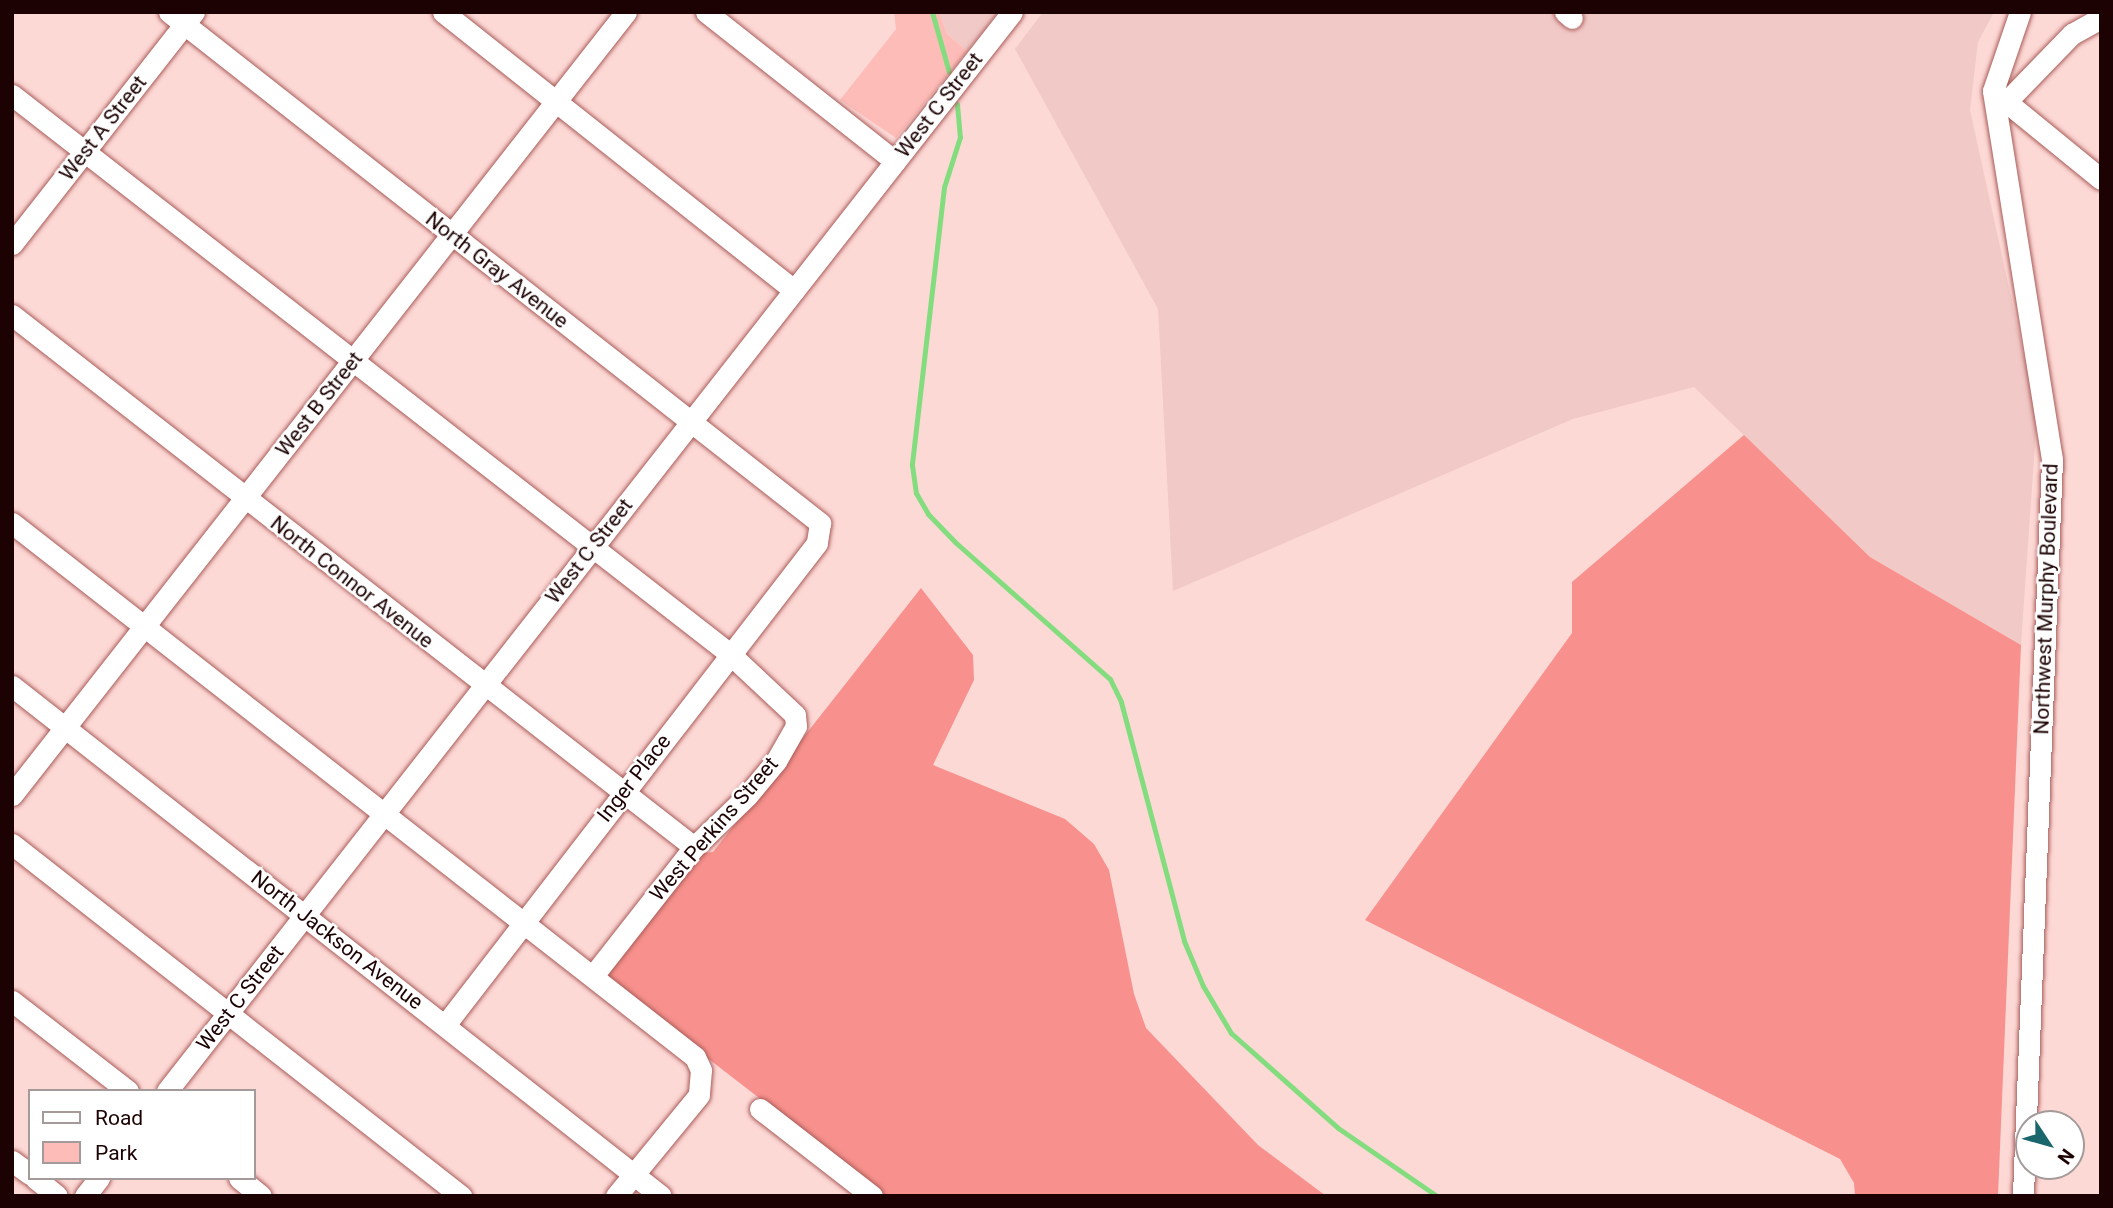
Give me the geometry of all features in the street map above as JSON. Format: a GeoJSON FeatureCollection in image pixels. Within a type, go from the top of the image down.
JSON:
{"type":"FeatureCollection","features":[{"type":"Feature","properties":{"kind":"street"},"geometry":{"type":"LineString","coordinates":[[443,12],[794,290]]}},
{"type":"Feature","properties":{"kind":"street","name":"West B Street"},"geometry":{"type":"LineString","coordinates":[[12,795],[626,12]]}},
{"type":"Feature","properties":{"kind":"street"},"geometry":{"type":"LineString","coordinates":[[706,12],[895,161]]}},
{"type":"Feature","properties":{"kind":"street","name":"West C Street"},"geometry":{"type":"LineString","coordinates":[[169,1089],[1012,12]]}},
{"type":"Feature","properties":{"kind":"street","name":"Northwest Murphy Boulevard"},"geometry":{"type":"LineString","coordinates":[[2020,12],[1999,96],[2052,460],[2023,1196]]}},
{"type":"Feature","properties":{"kind":"street","name":"West A Street"},"geometry":{"type":"LineString","coordinates":[[12,244],[85,152],[182,16]]}},
{"type":"Feature","properties":{"kind":"street","name":"North Gray Avenue"},"geometry":{"type":"LineString","coordinates":[[182,16],[451,235],[815,518],[821,530]]}},
{"type":"Feature","properties":{"kind":"street"},"geometry":{"type":"LineString","coordinates":[[2101,18],[2072,34],[1999,96],[2101,179]]}},
{"type":"Feature","properties":{"kind":"street"},"geometry":{"type":"LineString","coordinates":[[12,95],[730,654]]}},
{"type":"Feature","properties":{"kind":"street","name":"North Connor Avenue"},"geometry":{"type":"LineString","coordinates":[[12,315],[694,847]]}},
{"type":"Feature","properties":{"kind":"street"},"geometry":{"type":"LineString","coordinates":[[12,523],[695,1057],[701,1070],[699,1095],[617,1196]]}},
{"type":"Feature","properties":{"kind":"street","name":"Inger Place"},"geometry":{"type":"LineString","coordinates":[[445,1025],[817,543],[821,530]]}},
{"type":"Feature","properties":{"kind":"street","name":"West Perkins Street"},"geometry":{"type":"LineString","coordinates":[[593,976],[694,847],[747,796],[796,726],[790,708],[730,654]]}},
{"type":"Feature","properties":{"kind":"street","name":"North Jackson Avenue"},"geometry":{"type":"LineString","coordinates":[[12,686],[661,1196]]}},
{"type":"Feature","properties":{"kind":"street"},"geometry":{"type":"LineString","coordinates":[[12,844],[461,1196]]}},
{"type":"Feature","properties":{"kind":"street"},"geometry":{"type":"LineString","coordinates":[[12,1001],[125,1089]]}},
{"type":"Feature","properties":{"kind":"street"},"geometry":{"type":"LineString","coordinates":[[760,1109],[872,1196]]}},
{"type":"Feature","properties":{"kind":"street"},"geometry":{"type":"LineString","coordinates":[[12,1161],[28,1173]]}},
{"type":"Feature","properties":{"kind":"street"},"geometry":{"type":"LineString","coordinates":[[37,1180],[57,1196]]}},
{"type":"Feature","properties":{"kind":"street"},"geometry":{"type":"LineString","coordinates":[[85,1196],[97,1180]]}},
{"type":"Feature","properties":{"kind":"street"},"geometry":{"type":"LineString","coordinates":[[241,1180],[261,1196]]}},
{"type":"Feature","properties":{"kind":"shaded area"},"geometry":{"type":"Polygon","coordinates":[[[939,12],[998,12],[967,51],[947,34],[939,12]]]}},
{"type":"Feature","properties":{"kind":"shaded area"},"geometry":{"type":"Polygon","coordinates":[[[1043,12],[1994,12],[1978,42],[1970,110],[2037,415],[2021,645],[1870,557],[1694,387],[1573,419],[1173,591],[1158,309],[1015,49],[1043,12]]]}},
{"type":"Feature","properties":{"kind":"shaded area"},"geometry":{"type":"Polygon","coordinates":[[[1744,435],[1870,557],[2021,645],[1998,1196],[1855,1196],[1854,1183],[1840,1159],[1365,920],[1572,633],[1572,582],[1744,435]]]}},
{"type":"Feature","properties":{"kind":"shaded area"},"geometry":{"type":"Polygon","coordinates":[[[921,588],[973,655],[974,680],[933,765],[1065,819],[1094,844],[1109,870],[1134,994],[1146,1028],[1258,1145],[1326,1196],[886,1196],[600,975],[695,854],[713,852],[921,588]]]}},
{"type":"Feature","properties":{"kind":"green space"},"geometry":{"type":"Polygon","coordinates":[[[894,12],[939,12],[947,34],[967,51],[896,138],[840,100],[896,29],[894,12]]]}},
{"type":"Feature","properties":{"kind":"waterway"},"geometry":{"type":"LineString","coordinates":[[932,12],[949,72]]}},
{"type":"Feature","properties":{"kind":"waterway"},"geometry":{"type":"LineString","coordinates":[[957,104],[960,137],[944,187],[912,465],[916,493],[928,514],[955,542],[1110,679],[1121,702],[1184,941],[1203,986],[1231,1033],[1338,1128],[1437,1196]]}}]}
